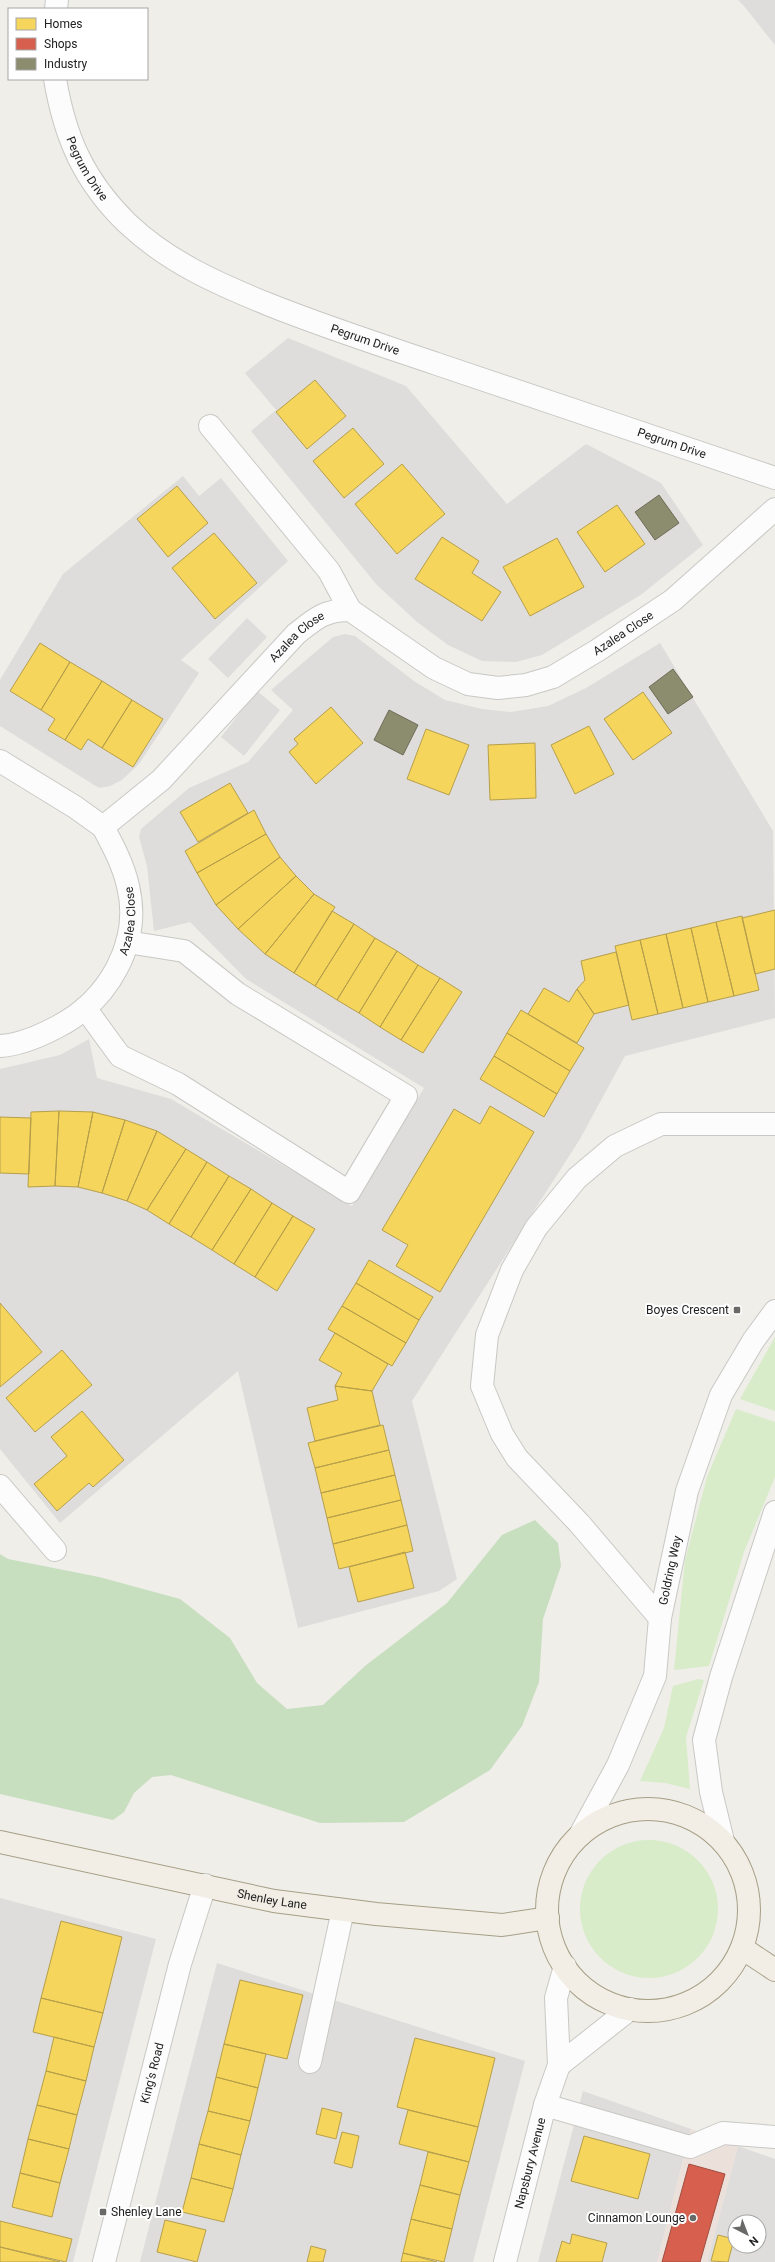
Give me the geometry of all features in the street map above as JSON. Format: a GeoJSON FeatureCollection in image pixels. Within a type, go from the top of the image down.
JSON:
{"type":"FeatureCollection","features":[{"type":"Feature","properties":{"kind":"main road"},"geometry":{"type":"LineString","coordinates":[[637,1810],[668,1811],[698,1822],[723,1841],[739,1865],[748,1892],[749,1921],[742,1948],[727,1974],[705,1994],[679,2007],[649,2011],[620,2007],[593,1995],[570,1974],[554,1948],[548,1918],[549,1888],[561,1859],[580,1835],[606,1818],[637,1810]]}},
{"type":"Feature","properties":{"kind":"main road","name":"Shenley Lane"},"geometry":{"type":"LineString","coordinates":[[0,1842],[274,1901],[343,1910],[502,1925],[548,1918]]}},
{"type":"Feature","properties":{"kind":"main road"},"geometry":{"type":"LineString","coordinates":[[742,1948],[775,1970]]}},
{"type":"Feature","properties":{"kind":"street","name":"Pegrum Drive"},"geometry":{"type":"LineString","coordinates":[[55,80],[65,125],[81,166],[105,200],[129,225],[176,262],[239,292],[316,323],[775,478]]}},
{"type":"Feature","properties":{"kind":"street"},"geometry":{"type":"LineString","coordinates":[[210,426],[329,571],[350,610]]}},
{"type":"Feature","properties":{"kind":"street","name":"Azalea Close"},"geometry":{"type":"LineString","coordinates":[[0,1046],[9,1046],[39,1036],[70,1021],[85,1008],[110,981],[122,961],[127,942],[130,913],[128,887],[120,858],[103,827],[161,780],[296,634],[320,614],[335,610],[350,610],[434,668],[468,684],[498,688],[526,685],[560,673],[674,600],[775,509]]}},
{"type":"Feature","properties":{"kind":"street"},"geometry":{"type":"LineString","coordinates":[[0,761],[75,807],[103,827]]}},
{"type":"Feature","properties":{"kind":"street"},"geometry":{"type":"LineString","coordinates":[[85,1008],[120,1056],[178,1084],[349,1192],[406,1096],[238,994],[184,951],[127,942]]}},
{"type":"Feature","properties":{"kind":"street"},"geometry":{"type":"LineString","coordinates":[[660,1618],[579,1523],[517,1458],[502,1434],[482,1386],[487,1335],[512,1270],[536,1228],[577,1178],[615,1146],[661,1124],[775,1124]]}},
{"type":"Feature","properties":{"kind":"street","name":"Goldring Way"},"geometry":{"type":"LineString","coordinates":[[580,1835],[618,1765],[655,1676],[660,1618],[687,1491],[721,1395],[753,1340],[775,1311]]}},
{"type":"Feature","properties":{"kind":"street"},"geometry":{"type":"LineString","coordinates":[[0,1486],[55,1550]]}},
{"type":"Feature","properties":{"kind":"street"},"geometry":{"type":"LineString","coordinates":[[723,1841],[710,1792],[704,1740],[721,1677],[775,1512]]}},
{"type":"Feature","properties":{"kind":"street","name":"King's Road"},"geometry":{"type":"LineString","coordinates":[[104,2262],[180,1964],[205,1885]]}},
{"type":"Feature","properties":{"kind":"street"},"geometry":{"type":"LineString","coordinates":[[310,2062],[343,1910]]}},
{"type":"Feature","properties":{"kind":"street","name":"Napsbury Avenue"},"geometry":{"type":"LineString","coordinates":[[505,2262],[546,2105],[559,2065],[556,1998],[565,1966]]}},
{"type":"Feature","properties":{"kind":"street"},"geometry":{"type":"LineString","coordinates":[[559,2065],[630,2009]]}},
{"type":"Feature","properties":{"kind":"street"},"geometry":{"type":"LineString","coordinates":[[546,2105],[690,2147],[723,2133],[775,2137]]}},
{"type":"Feature","properties":{"kind":"shaded area"},"geometry":{"type":"Polygon","coordinates":[[[738,0],[775,0],[775,45],[744,6],[738,0]]]}},
{"type":"Feature","properties":{"kind":"shaded area"},"geometry":{"type":"Polygon","coordinates":[[[288,338],[406,386],[507,504],[586,444],[661,483],[703,545],[642,594],[542,655],[516,662],[482,661],[448,645],[417,622],[376,584],[251,431],[276,410],[245,373],[288,338]]]}},
{"type":"Feature","properties":{"kind":"shaded area"},"geometry":{"type":"Polygon","coordinates":[[[183,476],[199,496],[221,478],[288,561],[181,660],[199,673],[139,764],[122,780],[110,786],[99,788],[0,726],[0,680],[63,574],[183,476]]]}},
{"type":"Feature","properties":{"kind":"shaded area"},"geometry":{"type":"Polygon","coordinates":[[[247,618],[267,637],[228,678],[208,659],[247,618]]]}},
{"type":"Feature","properties":{"kind":"shaded area"},"geometry":{"type":"Polygon","coordinates":[[[345,634],[355,636],[414,681],[445,700],[482,709],[511,712],[548,706],[586,688],[660,643],[773,831],[775,1018],[625,1056],[580,1139],[412,1401],[457,1579],[439,1591],[298,1628],[238,1371],[60,1523],[0,1449],[0,1069],[60,1055],[89,1039],[97,1078],[171,1099],[352,1206],[424,1088],[246,979],[190,922],[154,931],[147,866],[139,837],[141,829],[189,788],[248,762],[293,710],[271,690],[333,637],[345,634]]]}},
{"type":"Feature","properties":{"kind":"shaded area"},"geometry":{"type":"Polygon","coordinates":[[[257,691],[280,710],[244,756],[221,737],[257,691]]]}},
{"type":"Feature","properties":{"kind":"shaded area"},"geometry":{"type":"Polygon","coordinates":[[[0,1898],[156,1939],[73,2262],[0,2262],[0,1898]]]}},
{"type":"Feature","properties":{"kind":"shaded area"},"geometry":{"type":"Polygon","coordinates":[[[217,1963],[525,2061],[473,2262],[140,2262],[217,1963]]]}},
{"type":"Feature","properties":{"kind":"shaded area"},"geometry":{"type":"Polygon","coordinates":[[[583,2091],[691,2129],[657,2262],[538,2262],[583,2091]]]}},
{"type":"Feature","properties":{"kind":"shaded area"},"geometry":{"type":"Polygon","coordinates":[[[691,2129],[738,2146],[707,2262],[657,2262],[691,2129]]]}},
{"type":"Feature","properties":{"kind":"shaded area"},"geometry":{"type":"Polygon","coordinates":[[[738,2146],[775,2159],[775,2262],[707,2262],[738,2146]]]}},
{"type":"Feature","properties":{"kind":"green space"},"geometry":{"type":"Polygon","coordinates":[[[775,1337],[775,1411],[740,1399],[775,1337]]]}},
{"type":"Feature","properties":{"kind":"green space"},"geometry":{"type":"Polygon","coordinates":[[[736,1409],[775,1422],[775,1477],[744,1552],[709,1666],[674,1670],[685,1560],[707,1477],[736,1409]]]}},
{"type":"Feature","properties":{"kind":"green space"},"geometry":{"type":"Polygon","coordinates":[[[535,1520],[558,1543],[561,1566],[543,1619],[539,1682],[522,1726],[490,1770],[404,1822],[320,1823],[171,1775],[152,1777],[134,1793],[124,1812],[113,1820],[0,1794],[0,1554],[8,1559],[99,1577],[180,1599],[230,1638],[257,1683],[287,1709],[323,1705],[365,1666],[447,1603],[502,1535],[535,1520]]]}},
{"type":"Feature","properties":{"kind":"green space"},"geometry":{"type":"Polygon","coordinates":[[[698,1679],[704,1680],[686,1737],[690,1789],[665,1783],[640,1781],[664,1728],[673,1686],[698,1679]]]}},
{"type":"Feature","properties":{"kind":"green space"},"geometry":{"type":"Polygon","coordinates":[[[656,1840],[682,1848],[698,1860],[707,1871],[713,1883],[717,1895],[717,1923],[713,1935],[707,1947],[698,1958],[687,1967],[675,1973],[663,1977],[642,1978],[623,1973],[611,1967],[600,1958],[591,1947],[581,1923],[580,1902],[585,1883],[591,1871],[600,1860],[611,1851],[635,1841],[656,1840]]]}},
{"type":"Feature","properties":{"kind":"building: Homes"},"geometry":{"type":"Polygon","coordinates":[[[315,380],[346,416],[307,449],[276,412],[315,380]]]}},
{"type":"Feature","properties":{"kind":"building: Homes"},"geometry":{"type":"Polygon","coordinates":[[[353,428],[384,464],[344,498],[313,461],[353,428]]]}},
{"type":"Feature","properties":{"kind":"building: Homes"},"geometry":{"type":"Polygon","coordinates":[[[402,464],[445,514],[397,554],[355,504],[402,464]]]}},
{"type":"Feature","properties":{"kind":"building: Homes"},"geometry":{"type":"Polygon","coordinates":[[[177,486],[208,523],[168,557],[137,519],[177,486]]]}},
{"type":"Feature","properties":{"kind":"building: Homes"},"geometry":{"type":"Polygon","coordinates":[[[617,505],[645,544],[605,572],[577,532],[617,505]]]}},
{"type":"Feature","properties":{"kind":"building: Homes"},"geometry":{"type":"Polygon","coordinates":[[[214,533],[257,583],[215,619],[172,568],[214,533]]]}},
{"type":"Feature","properties":{"kind":"building: Homes"},"geometry":{"type":"Polygon","coordinates":[[[442,537],[479,561],[472,573],[501,592],[482,621],[415,579],[442,537]]]}},
{"type":"Feature","properties":{"kind":"building: Homes"},"geometry":{"type":"Polygon","coordinates":[[[557,538],[584,587],[530,616],[503,567],[557,538]]]}},
{"type":"Feature","properties":{"kind":"building: Homes"},"geometry":{"type":"Polygon","coordinates":[[[40,643],[70,662],[41,710],[10,691],[40,643]]]}},
{"type":"Feature","properties":{"kind":"building: Homes"},"geometry":{"type":"Polygon","coordinates":[[[70,662],[102,681],[65,740],[48,730],[55,719],[41,710],[70,662]]]}},
{"type":"Feature","properties":{"kind":"building: Homes"},"geometry":{"type":"Polygon","coordinates":[[[102,681],[132,700],[102,748],[88,739],[81,750],[65,740],[102,681]]]}},
{"type":"Feature","properties":{"kind":"building: Homes"},"geometry":{"type":"Polygon","coordinates":[[[643,692],[672,733],[633,760],[604,719],[643,692]]]}},
{"type":"Feature","properties":{"kind":"building: Homes"},"geometry":{"type":"Polygon","coordinates":[[[132,700],[163,719],[133,767],[102,748],[132,700]]]}},
{"type":"Feature","properties":{"kind":"building: Homes"},"geometry":{"type":"Polygon","coordinates":[[[331,707],[363,743],[316,784],[289,752],[298,744],[294,739],[331,707]]]}},
{"type":"Feature","properties":{"kind":"building: Homes"},"geometry":{"type":"Polygon","coordinates":[[[589,726],[614,774],[575,794],[551,745],[589,726]]]}},
{"type":"Feature","properties":{"kind":"building: Homes"},"geometry":{"type":"Polygon","coordinates":[[[426,729],[469,745],[449,795],[407,779],[426,729]]]}},
{"type":"Feature","properties":{"kind":"building: Homes"},"geometry":{"type":"Polygon","coordinates":[[[535,743],[536,798],[490,800],[488,745],[535,743]]]}},
{"type":"Feature","properties":{"kind":"building: Homes"},"geometry":{"type":"Polygon","coordinates":[[[230,783],[248,813],[198,842],[180,812],[230,783]]]}},
{"type":"Feature","properties":{"kind":"building: Homes"},"geometry":{"type":"Polygon","coordinates":[[[254,810],[266,834],[197,873],[185,851],[254,810]]]}},
{"type":"Feature","properties":{"kind":"building: Homes"},"geometry":{"type":"Polygon","coordinates":[[[266,834],[280,857],[216,905],[197,873],[266,834]]]}},
{"type":"Feature","properties":{"kind":"building: Homes"},"geometry":{"type":"Polygon","coordinates":[[[280,857],[296,876],[238,929],[216,905],[280,857]]]}},
{"type":"Feature","properties":{"kind":"building: Homes"},"geometry":{"type":"Polygon","coordinates":[[[296,876],[314,894],[265,954],[238,929],[296,876]]]}},
{"type":"Feature","properties":{"kind":"building: Homes"},"geometry":{"type":"Polygon","coordinates":[[[314,894],[335,907],[294,973],[265,954],[314,894]]]}},
{"type":"Feature","properties":{"kind":"building: Homes"},"geometry":{"type":"Polygon","coordinates":[[[775,910],[775,969],[755,974],[742,918],[775,910]]]}},
{"type":"Feature","properties":{"kind":"building: Homes"},"geometry":{"type":"Polygon","coordinates":[[[332,911],[354,924],[315,986],[294,973],[332,911]]]}},
{"type":"Feature","properties":{"kind":"building: Homes"},"geometry":{"type":"Polygon","coordinates":[[[742,916],[759,990],[734,996],[716,922],[742,916]]]}},
{"type":"Feature","properties":{"kind":"building: Homes"},"geometry":{"type":"Polygon","coordinates":[[[716,922],[734,996],[708,1002],[691,928],[716,922]]]}},
{"type":"Feature","properties":{"kind":"building: Homes"},"geometry":{"type":"Polygon","coordinates":[[[354,924],[375,938],[337,1000],[315,986],[354,924]]]}},
{"type":"Feature","properties":{"kind":"building: Homes"},"geometry":{"type":"Polygon","coordinates":[[[691,928],[708,1002],[683,1008],[666,934],[691,928]]]}},
{"type":"Feature","properties":{"kind":"building: Homes"},"geometry":{"type":"Polygon","coordinates":[[[666,934],[683,1008],[658,1014],[640,940],[666,934]]]}},
{"type":"Feature","properties":{"kind":"building: Homes"},"geometry":{"type":"Polygon","coordinates":[[[375,938],[397,951],[359,1013],[337,1000],[375,938]]]}},
{"type":"Feature","properties":{"kind":"building: Homes"},"geometry":{"type":"Polygon","coordinates":[[[640,940],[658,1014],[632,1020],[615,946],[640,940]]]}},
{"type":"Feature","properties":{"kind":"building: Homes"},"geometry":{"type":"Polygon","coordinates":[[[397,951],[418,965],[380,1027],[359,1013],[397,951]]]}},
{"type":"Feature","properties":{"kind":"building: Homes"},"geometry":{"type":"Polygon","coordinates":[[[616,952],[629,1005],[594,1014],[577,989],[585,980],[581,961],[616,952]]]}},
{"type":"Feature","properties":{"kind":"building: Homes"},"geometry":{"type":"Polygon","coordinates":[[[418,965],[440,978],[401,1040],[380,1027],[418,965]]]}},
{"type":"Feature","properties":{"kind":"building: Homes"},"geometry":{"type":"Polygon","coordinates":[[[440,978],[462,992],[423,1053],[401,1040],[440,978]]]}},
{"type":"Feature","properties":{"kind":"building: Homes"},"geometry":{"type":"Polygon","coordinates":[[[544,988],[569,1002],[577,989],[594,1014],[577,1043],[528,1014],[544,988]]]}},
{"type":"Feature","properties":{"kind":"building: Homes"},"geometry":{"type":"Polygon","coordinates":[[[521,1010],[584,1048],[570,1071],[507,1033],[521,1010]]]}},
{"type":"Feature","properties":{"kind":"building: Homes"},"geometry":{"type":"Polygon","coordinates":[[[507,1033],[570,1071],[557,1094],[494,1056],[507,1033]]]}},
{"type":"Feature","properties":{"kind":"building: Homes"},"geometry":{"type":"Polygon","coordinates":[[[494,1056],[557,1094],[544,1117],[480,1079],[494,1056]]]}},
{"type":"Feature","properties":{"kind":"building: Homes"},"geometry":{"type":"Polygon","coordinates":[[[490,1106],[534,1132],[440,1292],[396,1266],[408,1245],[382,1230],[454,1109],[480,1124],[490,1106]]]}},
{"type":"Feature","properties":{"kind":"building: Homes"},"geometry":{"type":"Polygon","coordinates":[[[59,1111],[93,1112],[78,1187],[55,1186],[59,1111]]]}},
{"type":"Feature","properties":{"kind":"building: Homes"},"geometry":{"type":"Polygon","coordinates":[[[59,1111],[55,1186],[28,1187],[31,1112],[59,1111]]]}},
{"type":"Feature","properties":{"kind":"building: Homes"},"geometry":{"type":"Polygon","coordinates":[[[93,1112],[125,1120],[102,1193],[78,1187],[93,1112]]]}},
{"type":"Feature","properties":{"kind":"building: Homes"},"geometry":{"type":"Polygon","coordinates":[[[0,1117],[31,1118],[29,1174],[0,1173],[0,1117]]]}},
{"type":"Feature","properties":{"kind":"building: Homes"},"geometry":{"type":"Polygon","coordinates":[[[125,1120],[157,1131],[127,1201],[102,1193],[125,1120]]]}},
{"type":"Feature","properties":{"kind":"building: Homes"},"geometry":{"type":"Polygon","coordinates":[[[157,1131],[186,1149],[147,1210],[127,1201],[157,1131]]]}},
{"type":"Feature","properties":{"kind":"building: Homes"},"geometry":{"type":"Polygon","coordinates":[[[186,1149],[207,1162],[169,1224],[147,1210],[186,1149]]]}},
{"type":"Feature","properties":{"kind":"building: Homes"},"geometry":{"type":"Polygon","coordinates":[[[207,1162],[229,1176],[191,1237],[169,1224],[207,1162]]]}},
{"type":"Feature","properties":{"kind":"building: Homes"},"geometry":{"type":"Polygon","coordinates":[[[229,1176],[251,1189],[212,1250],[191,1237],[229,1176]]]}},
{"type":"Feature","properties":{"kind":"building: Homes"},"geometry":{"type":"Polygon","coordinates":[[[251,1189],[272,1203],[234,1264],[212,1250],[251,1189]]]}},
{"type":"Feature","properties":{"kind":"building: Homes"},"geometry":{"type":"Polygon","coordinates":[[[272,1203],[293,1216],[255,1277],[234,1264],[272,1203]]]}},
{"type":"Feature","properties":{"kind":"building: Homes"},"geometry":{"type":"Polygon","coordinates":[[[293,1216],[315,1229],[277,1291],[255,1277],[293,1216]]]}},
{"type":"Feature","properties":{"kind":"building: Homes"},"geometry":{"type":"Polygon","coordinates":[[[369,1260],[433,1297],[419,1320],[356,1283],[369,1260]]]}},
{"type":"Feature","properties":{"kind":"building: Homes"},"geometry":{"type":"Polygon","coordinates":[[[356,1283],[419,1320],[406,1343],[342,1306],[356,1283]]]}},
{"type":"Feature","properties":{"kind":"building: Homes"},"geometry":{"type":"Polygon","coordinates":[[[0,1303],[42,1352],[0,1387],[0,1303]]]}},
{"type":"Feature","properties":{"kind":"building: Homes"},"geometry":{"type":"Polygon","coordinates":[[[342,1306],[406,1343],[392,1366],[328,1329],[342,1306]]]}},
{"type":"Feature","properties":{"kind":"building: Homes"},"geometry":{"type":"Polygon","coordinates":[[[335,1333],[388,1364],[372,1391],[335,1386],[342,1373],[319,1360],[335,1333]]]}},
{"type":"Feature","properties":{"kind":"building: Homes"},"geometry":{"type":"Polygon","coordinates":[[[62,1350],[92,1385],[35,1432],[6,1398],[62,1350]]]}},
{"type":"Feature","properties":{"kind":"building: Homes"},"geometry":{"type":"Polygon","coordinates":[[[335,1386],[372,1391],[380,1425],[315,1441],[307,1408],[338,1400],[335,1386]]]}},
{"type":"Feature","properties":{"kind":"building: Homes"},"geometry":{"type":"Polygon","coordinates":[[[82,1411],[124,1460],[93,1487],[89,1483],[57,1511],[34,1484],[67,1456],[51,1437],[82,1411]]]}},
{"type":"Feature","properties":{"kind":"building: Homes"},"geometry":{"type":"Polygon","coordinates":[[[383,1425],[389,1450],[315,1468],[308,1443],[383,1425]]]}},
{"type":"Feature","properties":{"kind":"building: Homes"},"geometry":{"type":"Polygon","coordinates":[[[389,1450],[395,1475],[321,1493],[315,1468],[389,1450]]]}},
{"type":"Feature","properties":{"kind":"building: Homes"},"geometry":{"type":"Polygon","coordinates":[[[395,1475],[401,1500],[327,1518],[321,1493],[395,1475]]]}},
{"type":"Feature","properties":{"kind":"building: Homes"},"geometry":{"type":"Polygon","coordinates":[[[401,1500],[407,1525],[333,1544],[327,1518],[401,1500]]]}},
{"type":"Feature","properties":{"kind":"building: Homes"},"geometry":{"type":"Polygon","coordinates":[[[407,1525],[413,1551],[339,1569],[333,1544],[407,1525]]]}},
{"type":"Feature","properties":{"kind":"building: Homes"},"geometry":{"type":"Polygon","coordinates":[[[405,1552],[414,1588],[358,1602],[349,1567],[405,1552]]]}},
{"type":"Feature","properties":{"kind":"building: Homes"},"geometry":{"type":"Polygon","coordinates":[[[61,1921],[122,1937],[103,2013],[41,1998],[61,1921]]]}},
{"type":"Feature","properties":{"kind":"building: Homes"},"geometry":{"type":"Polygon","coordinates":[[[240,1980],[303,1995],[287,2059],[224,2044],[240,1980]]]}},
{"type":"Feature","properties":{"kind":"building: Homes"},"geometry":{"type":"Polygon","coordinates":[[[41,1998],[103,2013],[94,2047],[33,2032],[41,1998]]]}},
{"type":"Feature","properties":{"kind":"building: Homes"},"geometry":{"type":"Polygon","coordinates":[[[54,2037],[94,2047],[86,2081],[46,2071],[54,2037]]]}},
{"type":"Feature","properties":{"kind":"building: Homes"},"geometry":{"type":"Polygon","coordinates":[[[415,2038],[495,2058],[478,2127],[397,2107],[415,2038]]]}},
{"type":"Feature","properties":{"kind":"building: Homes"},"geometry":{"type":"Polygon","coordinates":[[[224,2044],[266,2054],[258,2088],[216,2077],[224,2044]]]}},
{"type":"Feature","properties":{"kind":"building: Homes"},"geometry":{"type":"Polygon","coordinates":[[[46,2071],[86,2081],[77,2115],[37,2105],[46,2071]]]}},
{"type":"Feature","properties":{"kind":"building: Homes"},"geometry":{"type":"Polygon","coordinates":[[[216,2077],[258,2088],[250,2121],[208,2111],[216,2077]]]}},
{"type":"Feature","properties":{"kind":"building: Homes"},"geometry":{"type":"Polygon","coordinates":[[[37,2105],[77,2115],[69,2149],[28,2139],[37,2105]]]}},
{"type":"Feature","properties":{"kind":"building: Homes"},"geometry":{"type":"Polygon","coordinates":[[[322,2108],[342,2113],[336,2139],[316,2134],[322,2108]]]}},
{"type":"Feature","properties":{"kind":"building: Homes"},"geometry":{"type":"Polygon","coordinates":[[[408,2110],[478,2127],[469,2162],[399,2144],[408,2110]]]}},
{"type":"Feature","properties":{"kind":"building: Homes"},"geometry":{"type":"Polygon","coordinates":[[[208,2111],[250,2121],[241,2155],[199,2144],[208,2111]]]}},
{"type":"Feature","properties":{"kind":"building: Homes"},"geometry":{"type":"Polygon","coordinates":[[[342,2132],[359,2136],[352,2168],[334,2163],[342,2132]]]}},
{"type":"Feature","properties":{"kind":"building: Homes"},"geometry":{"type":"Polygon","coordinates":[[[584,2136],[650,2154],[638,2199],[571,2181],[584,2136]]]}},
{"type":"Feature","properties":{"kind":"building: Homes"},"geometry":{"type":"Polygon","coordinates":[[[28,2139],[69,2149],[60,2183],[20,2173],[28,2139]]]}},
{"type":"Feature","properties":{"kind":"building: Homes"},"geometry":{"type":"Polygon","coordinates":[[[199,2144],[241,2155],[233,2189],[191,2178],[199,2144]]]}},
{"type":"Feature","properties":{"kind":"building: Homes"},"geometry":{"type":"Polygon","coordinates":[[[428,2152],[469,2162],[460,2195],[420,2185],[428,2152]]]}},
{"type":"Feature","properties":{"kind":"building: Homes"},"geometry":{"type":"Polygon","coordinates":[[[20,2173],[60,2183],[52,2217],[12,2207],[20,2173]]]}},
{"type":"Feature","properties":{"kind":"building: Homes"},"geometry":{"type":"Polygon","coordinates":[[[191,2178],[233,2189],[224,2222],[182,2212],[191,2178]]]}},
{"type":"Feature","properties":{"kind":"building: Homes"},"geometry":{"type":"Polygon","coordinates":[[[420,2185],[460,2195],[452,2229],[411,2219],[420,2185]]]}},
{"type":"Feature","properties":{"kind":"building: Homes"},"geometry":{"type":"Polygon","coordinates":[[[411,2219],[452,2229],[444,2262],[403,2253],[411,2219]]]}},
{"type":"Feature","properties":{"kind":"building: Homes"},"geometry":{"type":"Polygon","coordinates":[[[165,2220],[206,2230],[197,2262],[157,2252],[165,2220]]]}},
{"type":"Feature","properties":{"kind":"building: Homes"},"geometry":{"type":"Polygon","coordinates":[[[0,2221],[72,2239],[66,2262],[0,2247],[0,2221]]]}},
{"type":"Feature","properties":{"kind":"building: Homes"},"geometry":{"type":"Polygon","coordinates":[[[572,2234],[607,2243],[602,2262],[556,2262],[562,2241],[570,2244],[572,2234]]]}},
{"type":"Feature","properties":{"kind":"building: Homes"},"geometry":{"type":"Polygon","coordinates":[[[718,2235],[727,2237],[727,2254],[730,2254],[728,2262],[711,2261],[718,2235]]]}},
{"type":"Feature","properties":{"kind":"building: Homes"},"geometry":{"type":"Polygon","coordinates":[[[311,2246],[326,2250],[323,2262],[307,2262],[311,2246]]]}},
{"type":"Feature","properties":{"kind":"building: Homes"},"geometry":{"type":"Polygon","coordinates":[[[0,2247],[60,2262],[0,2262],[0,2247]]]}},
{"type":"Feature","properties":{"kind":"building: Homes"},"geometry":{"type":"Polygon","coordinates":[[[403,2253],[437,2262],[401,2262],[403,2253]]]}},
{"type":"Feature","properties":{"kind":"building: Shops","name":"Cinnamon Lounge"},"geometry":{"type":"Polygon","coordinates":[[[689,2164],[725,2174],[700,2262],[662,2262],[689,2164]]]}},
{"type":"Feature","properties":{"kind":"building: Industry"},"geometry":{"type":"Polygon","coordinates":[[[659,495],[679,523],[655,540],[635,512],[659,495]]]}},
{"type":"Feature","properties":{"kind":"building: Industry"},"geometry":{"type":"Polygon","coordinates":[[[673,669],[693,697],[668,714],[649,687],[673,669]]]}},
{"type":"Feature","properties":{"kind":"building: Industry"},"geometry":{"type":"Polygon","coordinates":[[[389,710],[418,725],[403,755],[374,740],[389,710]]]}},
{"type":"Feature","properties":{"kind":"place","name":"Boyes Crescent"},"geometry":{"type":"Point","coordinates":[737,1310]}},
{"type":"Feature","properties":{"kind":"place","name":"Shenley Lane"},"geometry":{"type":"Point","coordinates":[103,2212]}},
{"type":"Feature","properties":{"kind":"place","name":"Cinnamon Lounge"},"geometry":{"type":"Point","coordinates":[693,2218]}}]}
